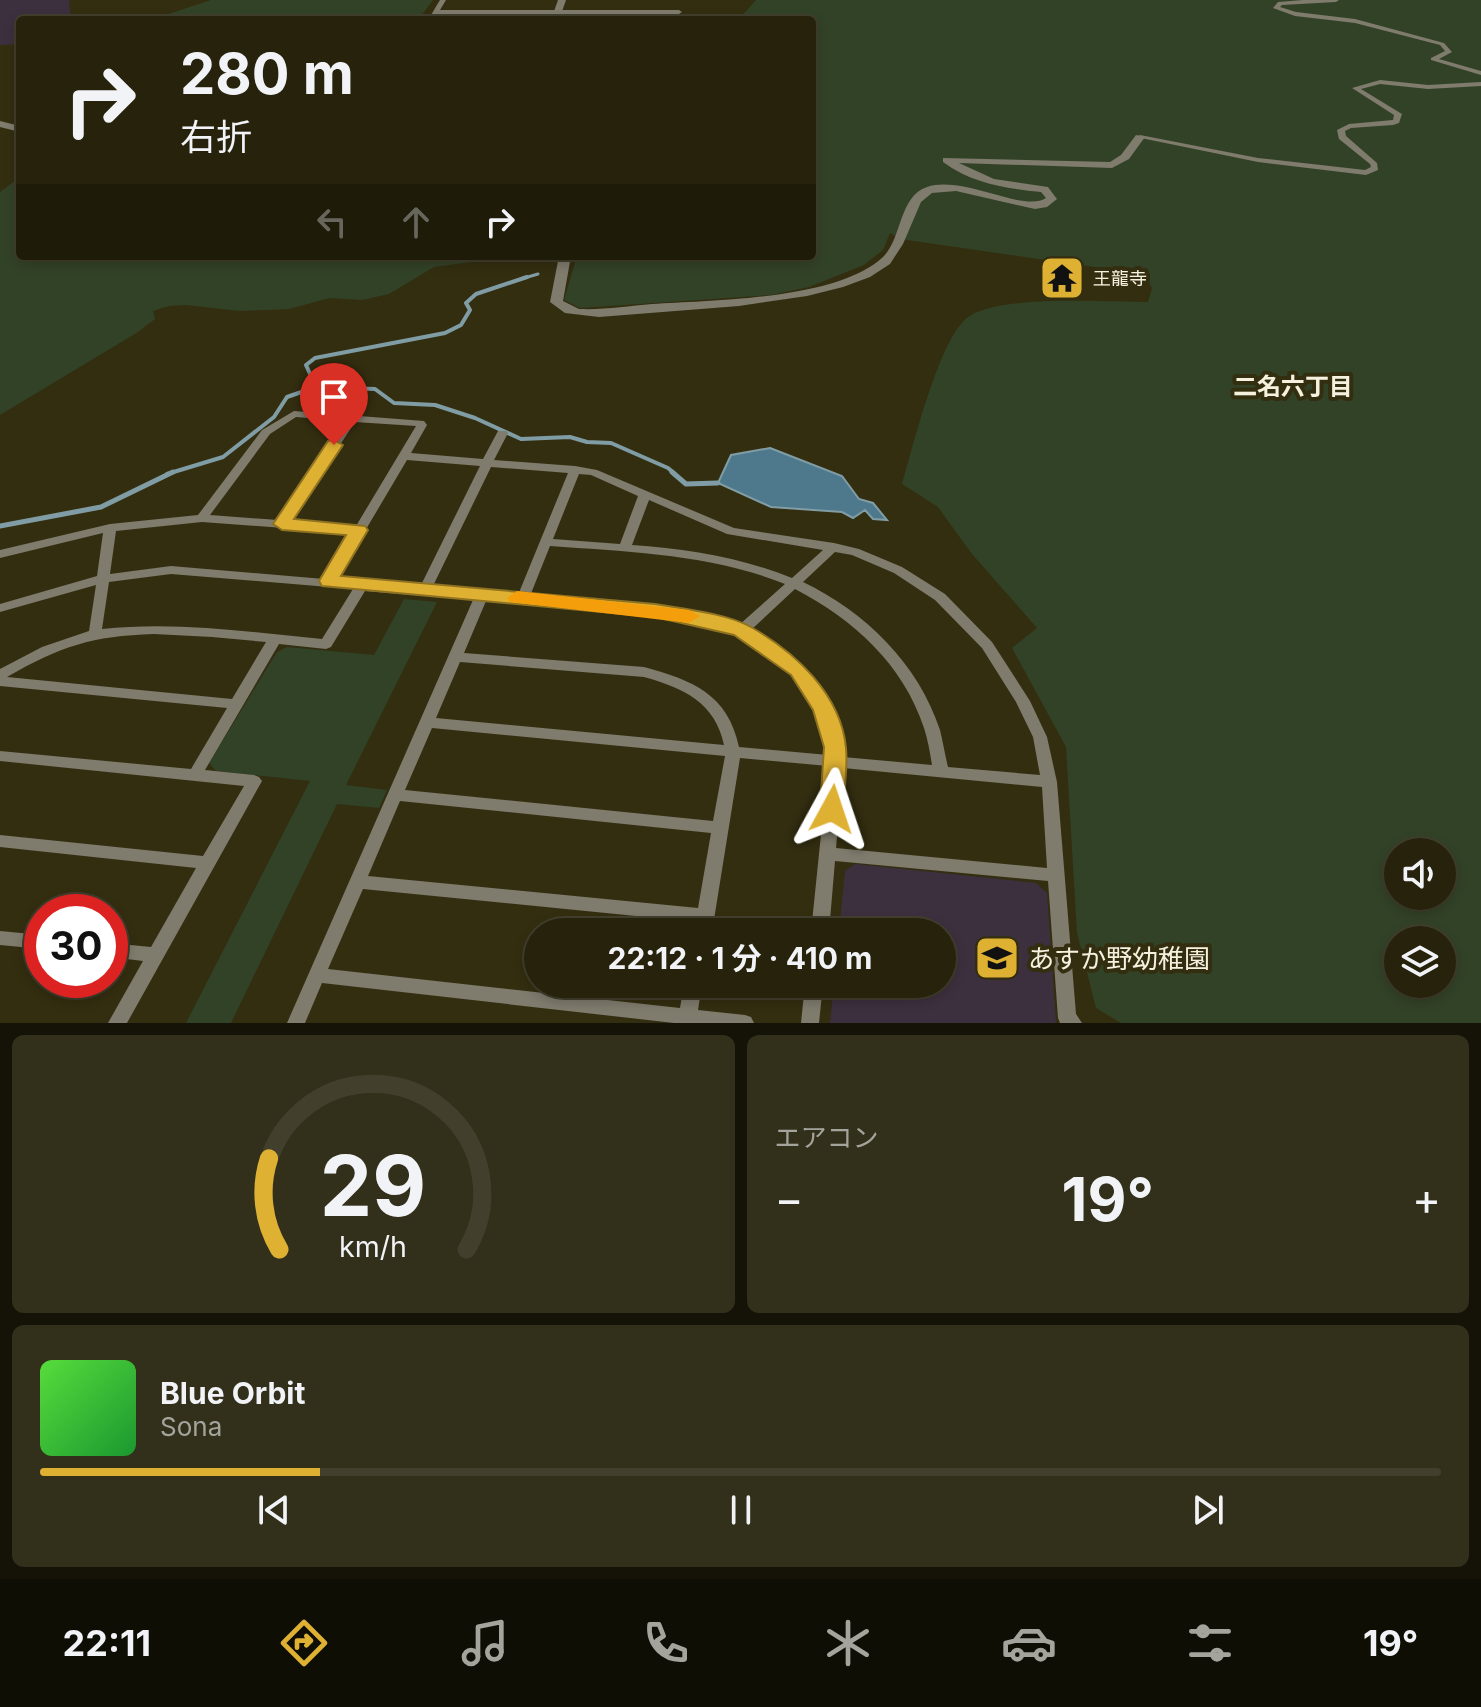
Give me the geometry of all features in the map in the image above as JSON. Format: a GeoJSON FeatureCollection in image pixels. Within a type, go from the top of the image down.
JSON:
{"type":"FeatureCollection","features":[{"type":"Feature","properties":{"kind":"street"},"geometry":{"type":"LineString","coordinates":[[434,16],[443,0]]}},
{"type":"Feature","properties":{"kind":"street"},"geometry":{"type":"LineString","coordinates":[[556,16],[562,0]]}},
{"type":"Feature","properties":{"kind":"street"},"geometry":{"type":"LineString","coordinates":[[436,12],[679,16],[680,0]]}},
{"type":"Feature","properties":{"kind":"street"},"geometry":{"type":"LineString","coordinates":[[1336,0],[1280,3],[1276,8],[1295,14],[1355,21],[1442,44],[1449,52],[1433,59],[1481,73]]}},
{"type":"Feature","properties":{"kind":"street"},"geometry":{"type":"LineString","coordinates":[[564,260],[556,302],[571,311],[627,310],[790,296],[852,278],[887,260],[902,236],[916,199],[924,192],[949,187],[970,189],[1035,206],[1052,199],[1044,189],[976,178],[947,160],[1112,165],[1125,157],[1140,137],[1258,160],[1366,173],[1375,168],[1373,163],[1342,137],[1341,130],[1349,126],[1390,123],[1398,118],[1394,111],[1355,88],[1380,82],[1428,87],[1481,84]]}},
{"type":"Feature","properties":{"kind":"street"},"geometry":{"type":"LineString","coordinates":[[202,518],[266,432],[294,414],[420,423],[422,425],[329,581]]}},
{"type":"Feature","properties":{"kind":"street"},"geometry":{"type":"LineString","coordinates":[[282,524],[352,418]]}},
{"type":"Feature","properties":{"kind":"street"},"geometry":{"type":"LineString","coordinates":[[425,590],[502,433]]}},
{"type":"Feature","properties":{"kind":"street"},"geometry":{"type":"LineString","coordinates":[[404,456],[575,469],[608,476],[731,531],[792,544],[855,552],[910,577],[940,597],[987,645],[1023,701],[1040,737],[1049,782],[1067,1018],[1073,1023]]}},
{"type":"Feature","properties":{"kind":"street"},"geometry":{"type":"LineString","coordinates":[[523,598],[575,469]]}},
{"type":"Feature","properties":{"kind":"street"},"geometry":{"type":"LineString","coordinates":[[625,548],[645,494]]}},
{"type":"Feature","properties":{"kind":"street"},"geometry":{"type":"LineString","coordinates":[[0,554],[110,528],[202,518],[358,530]]}},
{"type":"Feature","properties":{"kind":"street"},"geometry":{"type":"LineString","coordinates":[[95,634],[110,528]]}},
{"type":"Feature","properties":{"kind":"street"},"geometry":{"type":"LineString","coordinates":[[547,542],[725,561],[793,584],[853,617],[878,639],[919,691],[938,744],[941,771]]}},
{"type":"Feature","properties":{"kind":"street"},"geometry":{"type":"LineString","coordinates":[[742,630],[834,547]]}},
{"type":"Feature","properties":{"kind":"street"},"geometry":{"type":"LineString","coordinates":[[0,608],[101,579],[171,570],[655,611],[690,616],[742,630],[779,655],[811,685],[831,729],[836,761],[821,918]]}},
{"type":"Feature","properties":{"kind":"street"},"geometry":{"type":"LineString","coordinates":[[0,675],[26,660],[95,634],[162,630],[330,642],[362,585]]}},
{"type":"Feature","properties":{"kind":"street"},"geometry":{"type":"LineString","coordinates":[[296,1023],[482,595]]}},
{"type":"Feature","properties":{"kind":"street"},"geometry":{"type":"LineString","coordinates":[[195,775],[274,640]]}},
{"type":"Feature","properties":{"kind":"street"},"geometry":{"type":"LineString","coordinates":[[456,657],[644,672],[670,678],[693,689],[714,705],[724,720],[732,750],[705,918]]}},
{"type":"Feature","properties":{"kind":"street"},"geometry":{"type":"LineString","coordinates":[[0,681],[236,704]]}},
{"type":"Feature","properties":{"kind":"street"},"geometry":{"type":"LineString","coordinates":[[427,722],[1049,782]]}},
{"type":"Feature","properties":{"kind":"street"},"geometry":{"type":"LineString","coordinates":[[0,756],[254,781],[117,1023]]}},
{"type":"Feature","properties":{"kind":"street"},"geometry":{"type":"LineString","coordinates":[[395,795],[720,828]]}},
{"type":"Feature","properties":{"kind":"street"},"geometry":{"type":"LineString","coordinates":[[0,841],[206,863]]}},
{"type":"Feature","properties":{"kind":"street"},"geometry":{"type":"LineString","coordinates":[[828,854],[1055,875]]}},
{"type":"Feature","properties":{"kind":"street"},"geometry":{"type":"LineString","coordinates":[[359,882],[655,918]]}},
{"type":"Feature","properties":{"kind":"street"},"geometry":{"type":"LineString","coordinates":[[0,938],[24,940]]}},
{"type":"Feature","properties":{"kind":"street"},"geometry":{"type":"LineString","coordinates":[[128,952],[155,955]]}},
{"type":"Feature","properties":{"kind":"street"},"geometry":{"type":"LineString","coordinates":[[318,975],[687,1019],[745,1023]]}},
{"type":"Feature","properties":{"kind":"street"},"geometry":{"type":"LineString","coordinates":[[687,1019],[691,998]]}},
{"type":"Feature","properties":{"kind":"street"},"geometry":{"type":"LineString","coordinates":[[810,1023],[813,998]]}},
{"type":"Feature","properties":{"kind":"shaded area"},"geometry":{"type":"Polygon","coordinates":[[[0,0],[69,0],[71,16],[16,16],[16,44],[0,45],[0,0]]]}},
{"type":"Feature","properties":{"kind":"shaded area","name":"あすか野幼稚園"},"geometry":{"type":"Polygon","coordinates":[[[855,864],[1036,883],[1047,893],[1056,1023],[830,1023],[833,998],[956,998],[956,918],[840,918],[845,871],[855,864]]]}},
{"type":"Feature","properties":{"kind":"green space"},"geometry":{"type":"Polygon","coordinates":[[[211,0],[433,0],[421,16],[162,16],[211,0]]]}},
{"type":"Feature","properties":{"kind":"green space"},"geometry":{"type":"Polygon","coordinates":[[[756,0],[1481,0],[1481,1023],[1121,1023],[1096,1008],[1077,933],[1066,747],[1012,648],[1037,628],[972,554],[938,507],[902,484],[938,366],[960,326],[971,315],[987,309],[1031,302],[1148,302],[1152,288],[1144,274],[900,239],[890,233],[883,250],[864,265],[809,287],[771,295],[580,308],[564,300],[576,260],[816,260],[816,16],[742,16],[756,0]]]}},
{"type":"Feature","properties":{"kind":"green space"},"geometry":{"type":"Polygon","coordinates":[[[16,180],[16,260],[486,260],[434,267],[389,294],[362,300],[330,298],[289,309],[239,311],[187,305],[153,311],[155,319],[138,332],[0,415],[0,192],[16,180]]]}},
{"type":"Feature","properties":{"kind":"green space"},"geometry":{"type":"Polygon","coordinates":[[[404,599],[437,602],[346,785],[387,790],[379,808],[337,804],[231,1023],[186,1023],[310,781],[216,771],[209,763],[277,652],[287,647],[374,655],[404,599]]]}},
{"type":"Feature","properties":{"kind":"water"},"geometry":{"type":"Polygon","coordinates":[[[770,448],[842,476],[859,499],[873,503],[887,520],[873,519],[865,510],[853,518],[842,512],[771,507],[718,483],[731,455],[770,448]]]}},
{"type":"Feature","properties":{"kind":"waterway"},"geometry":{"type":"LineString","coordinates":[[521,279],[538,274]]}},
{"type":"Feature","properties":{"kind":"waterway"},"geometry":{"type":"LineString","coordinates":[[521,279],[527,277]]}},
{"type":"Feature","properties":{"kind":"waterway"},"geometry":{"type":"LineString","coordinates":[[316,387],[306,365],[315,358],[445,333],[461,325],[470,310],[466,303],[476,294],[521,279]]}},
{"type":"Feature","properties":{"kind":"waterway"},"geometry":{"type":"LineString","coordinates":[[172,472],[223,457],[274,417],[287,397],[316,387]]}},
{"type":"Feature","properties":{"kind":"waterway"},"geometry":{"type":"LineString","coordinates":[[316,387],[375,389],[394,403],[435,405],[475,418],[521,439],[570,437],[587,442],[611,443],[675,474]]}},
{"type":"Feature","properties":{"kind":"waterway"},"geometry":{"type":"LineString","coordinates":[[0,526],[101,507],[172,472]]}},
{"type":"Feature","properties":{"kind":"waterway"},"geometry":{"type":"LineString","coordinates":[[167,474],[172,472]]}},
{"type":"Feature","properties":{"kind":"waterway"},"geometry":{"type":"LineString","coordinates":[[672,472],[686,484],[718,483]]}},
{"type":"Feature","properties":{"kind":"slow traffic"},"geometry":{"type":"LineString","coordinates":[[517,598],[689,616]]}},
{"type":"Feature","properties":{"kind":"place","name":"王龍寺"},"geometry":{"type":"Point","coordinates":[1062,278]}},
{"type":"Feature","properties":{"kind":"place","name":"あすか野幼稚園"},"geometry":{"type":"Point","coordinates":[997,958]}},
{"type":"Feature","properties":{"kind":"district","name":"二名六丁目"},"geometry":{"type":"Point","coordinates":[1293,386]}},
{"type":"Feature","properties":{"kind":"route"},"geometry":{"type":"LineString","coordinates":[[334,445],[282,524],[358,530],[329,581],[655,611],[690,616],[742,630],[798,670],[811,685],[824,709],[835,747],[832,809]]}}]}
